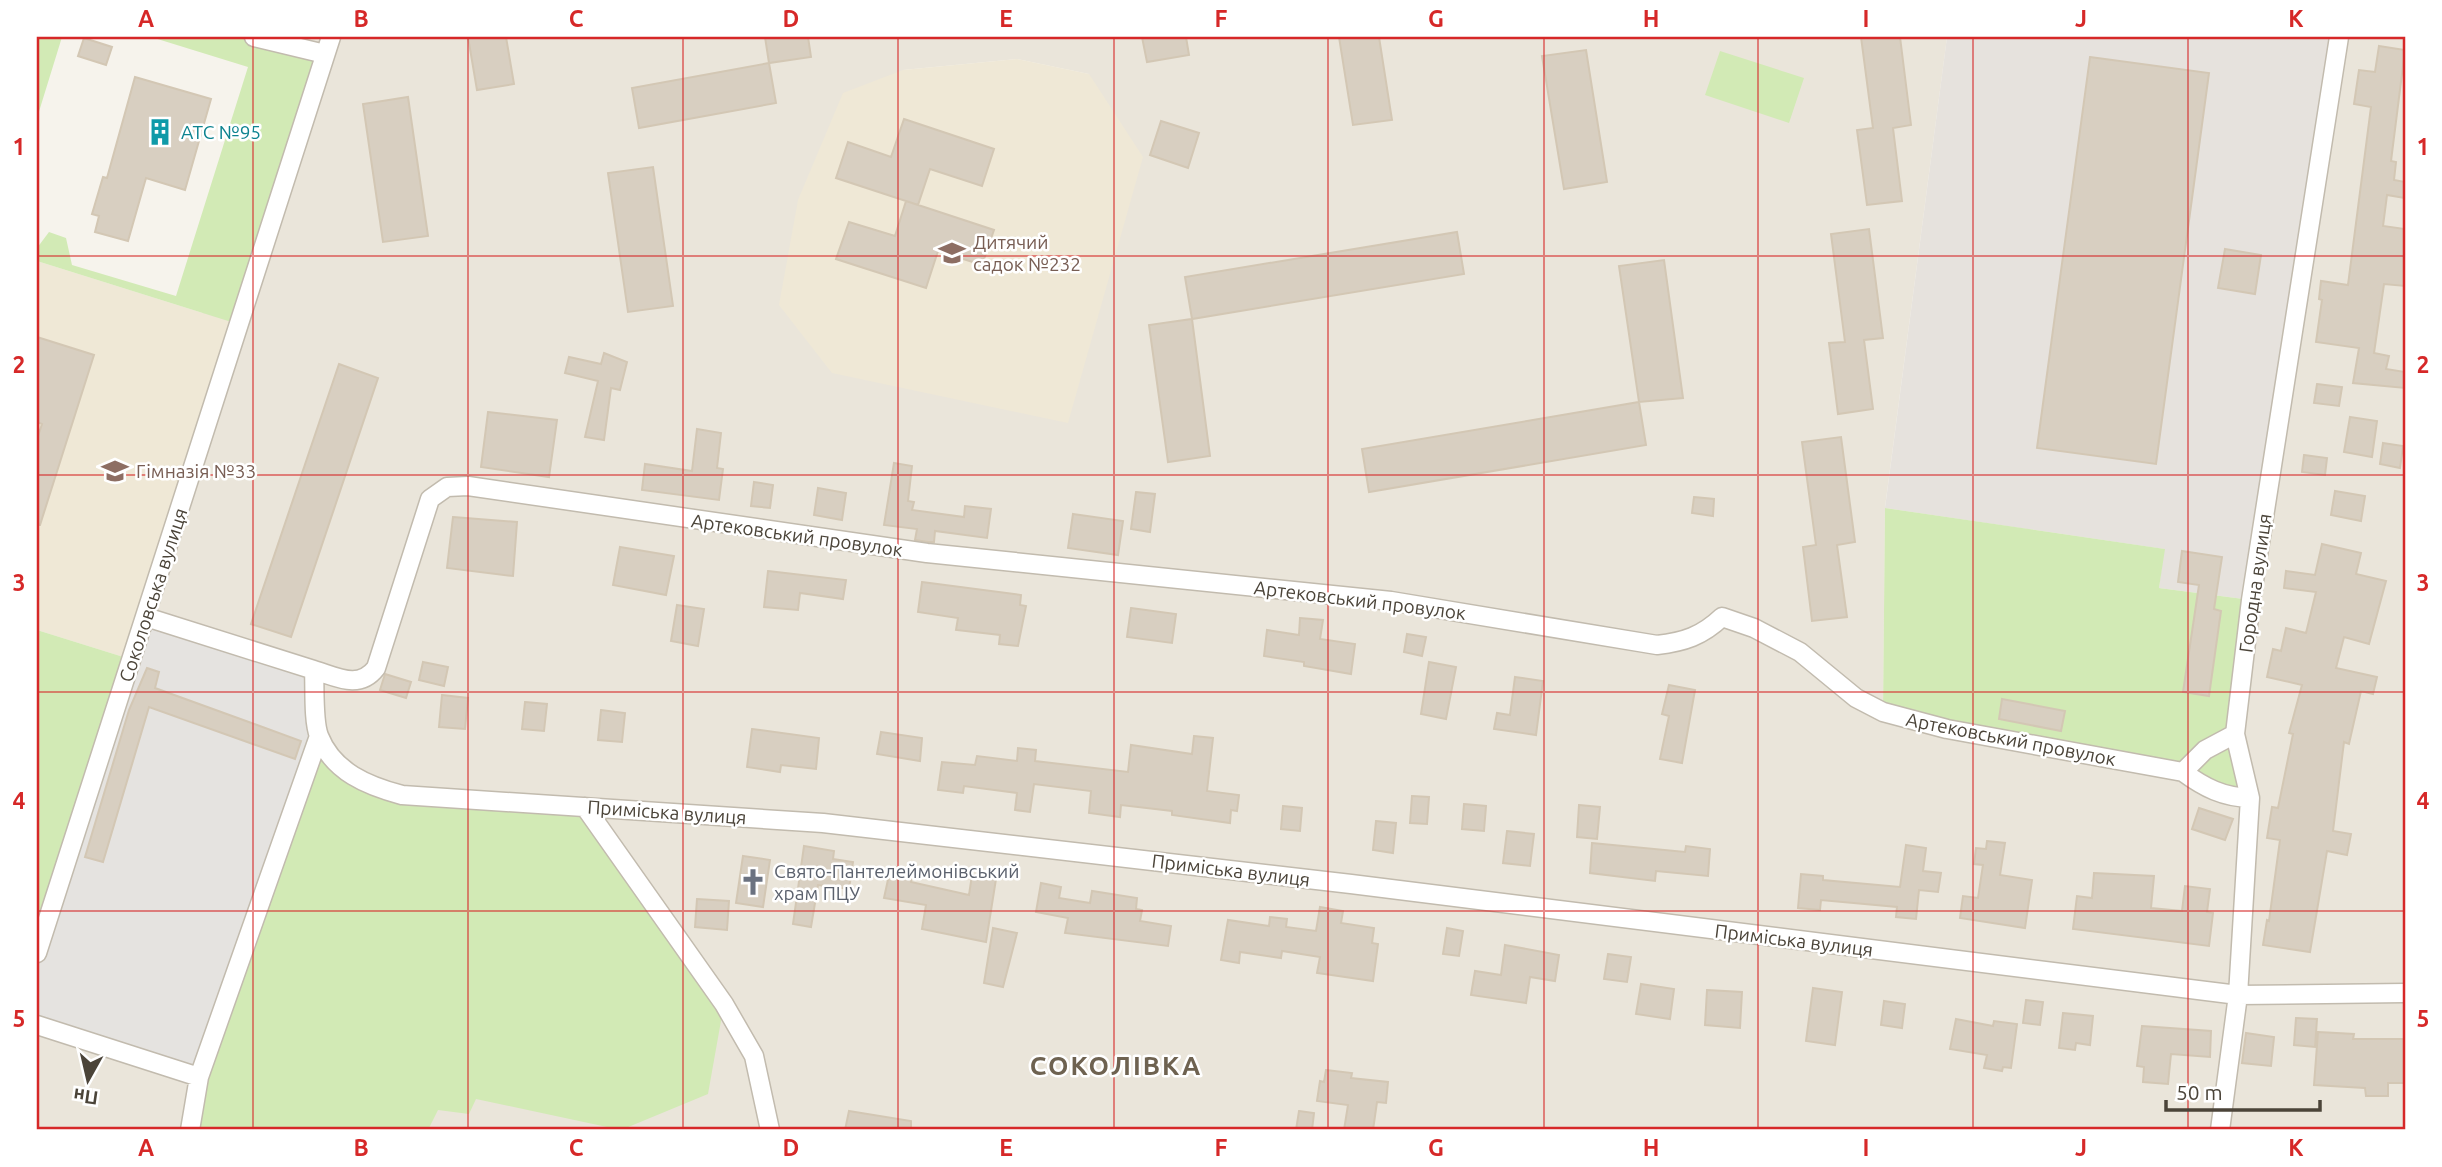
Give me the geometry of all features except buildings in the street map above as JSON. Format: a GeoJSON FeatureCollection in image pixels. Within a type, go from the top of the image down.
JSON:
{"type":"FeatureCollection","features":[{"type":"Feature","properties":{"kind":"street"},"geometry":{"type":"LineString","coordinates":[[254,37],[328,45]]}},
{"type":"Feature","properties":{"kind":"street","name":"Городна вулиця"},"geometry":{"type":"LineString","coordinates":[[2220,1130],[2238,995],[2250,799],[2235,734],[2251,600],[2339,37]]}},
{"type":"Feature","properties":{"kind":"street","name":"Соколовська вулиця"},"geometry":{"type":"LineString","coordinates":[[37,953],[328,45]]}},
{"type":"Feature","properties":{"kind":"street","name":"Артековський провулок"},"geometry":{"type":"LineString","coordinates":[[314,670],[354,682],[368,678],[376,668],[430,499],[447,487],[468,486],[927,553],[1391,601],[1657,645],[1684,642],[1707,631],[1722,617],[1754,628],[1800,652],[1856,698],[1883,712],[1947,729],[2183,772],[2204,788],[2228,797],[2250,799]]}},
{"type":"Feature","properties":{"kind":"street"},"geometry":{"type":"LineString","coordinates":[[146,617],[314,670],[319,736],[199,1077],[190,1130]]}},
{"type":"Feature","properties":{"kind":"street"},"geometry":{"type":"LineString","coordinates":[[2183,772],[2205,750],[2235,734]]}},
{"type":"Feature","properties":{"kind":"street","name":"Приміська вулиця"},"geometry":{"type":"LineString","coordinates":[[319,736],[348,774],[370,787],[437,800],[823,823],[1352,884],[2238,995],[2405,993]]}},
{"type":"Feature","properties":{"kind":"street"},"geometry":{"type":"LineString","coordinates":[[585,807],[724,1004],[754,1056],[770,1130]]}},
{"type":"Feature","properties":{"kind":"street"},"geometry":{"type":"LineString","coordinates":[[37,1025],[199,1077]]}},
{"type":"Feature","properties":{"kind":"shaded area"},"geometry":{"type":"Polygon","coordinates":[[[254,37],[1947,37],[1885,507],[1883,712],[2237,752],[2339,37],[2405,37],[2405,1130],[37,1130],[37,1025],[146,617],[254,37]],[[1017,59],[903,70],[1089,74],[1017,59]]]}},
{"type":"Feature","properties":{"kind":"shaded area"},"geometry":{"type":"Polygon","coordinates":[[[1947,37],[2339,37],[2251,600],[2159,588],[2164,549],[1885,508],[1947,37]]]}},
{"type":"Feature","properties":{"kind":"shaded area","name":"Дитячий садок №232"},"geometry":{"type":"Polygon","coordinates":[[[1017,59],[1089,74],[1143,157],[1068,423],[832,373],[779,305],[798,200],[843,93],[903,70],[1017,59]]]}},
{"type":"Feature","properties":{"kind":"shaded area","name":"Гімназія №33"},"geometry":{"type":"Polygon","coordinates":[[[37,261],[241,325],[133,660],[37,630],[37,261]]]}},
{"type":"Feature","properties":{"kind":"shaded area"},"geometry":{"type":"Polygon","coordinates":[[[146,617],[314,670],[319,736],[199,1077],[37,1025],[37,953],[146,617]]]}},
{"type":"Feature","properties":{"kind":"green space"},"geometry":{"type":"Polygon","coordinates":[[[37,37],[62,37],[37,118],[37,37]]]}},
{"type":"Feature","properties":{"kind":"green space"},"geometry":{"type":"Polygon","coordinates":[[[151,37],[254,37],[325,54],[241,325],[37,261],[37,248],[49,232],[66,238],[72,265],[176,296],[248,67],[151,37]]]}},
{"type":"Feature","properties":{"kind":"green space"},"geometry":{"type":"Polygon","coordinates":[[[1720,51],[1804,78],[1789,123],[1705,95],[1720,51]]]}},
{"type":"Feature","properties":{"kind":"green space"},"geometry":{"type":"Polygon","coordinates":[[[1885,508],[2165,549],[2159,588],[2251,600],[2235,734],[2250,798],[2183,772],[1883,712],[1885,508]]]}},
{"type":"Feature","properties":{"kind":"green space"},"geometry":{"type":"Polygon","coordinates":[[[37,630],[133,660],[37,953],[37,630]]]}},
{"type":"Feature","properties":{"kind":"green space"},"geometry":{"type":"Polygon","coordinates":[[[319,736],[370,787],[585,807],[724,1004],[708,1094],[621,1130],[476,1099],[469,1114],[438,1110],[428,1130],[190,1130],[319,736]]]}},
{"type":"Feature","properties":{"kind":"place","name":"АТС №95"},"geometry":{"type":"Point","coordinates":[160,132]}},
{"type":"Feature","properties":{"kind":"place","name":"Дитячий садок №232"},"geometry":{"type":"Point","coordinates":[952,253]}},
{"type":"Feature","properties":{"kind":"place","name":"Гімназія №33"},"geometry":{"type":"Point","coordinates":[115,471]}},
{"type":"Feature","properties":{"kind":"place","name":"Свято-Пантелеймонівський храм ПЦУ"},"geometry":{"type":"Point","coordinates":[753,882]}},
{"type":"Feature","properties":{"kind":"district","name":"СОКОЛІВКА"},"geometry":{"type":"Point","coordinates":[1116,1066]}}]}
